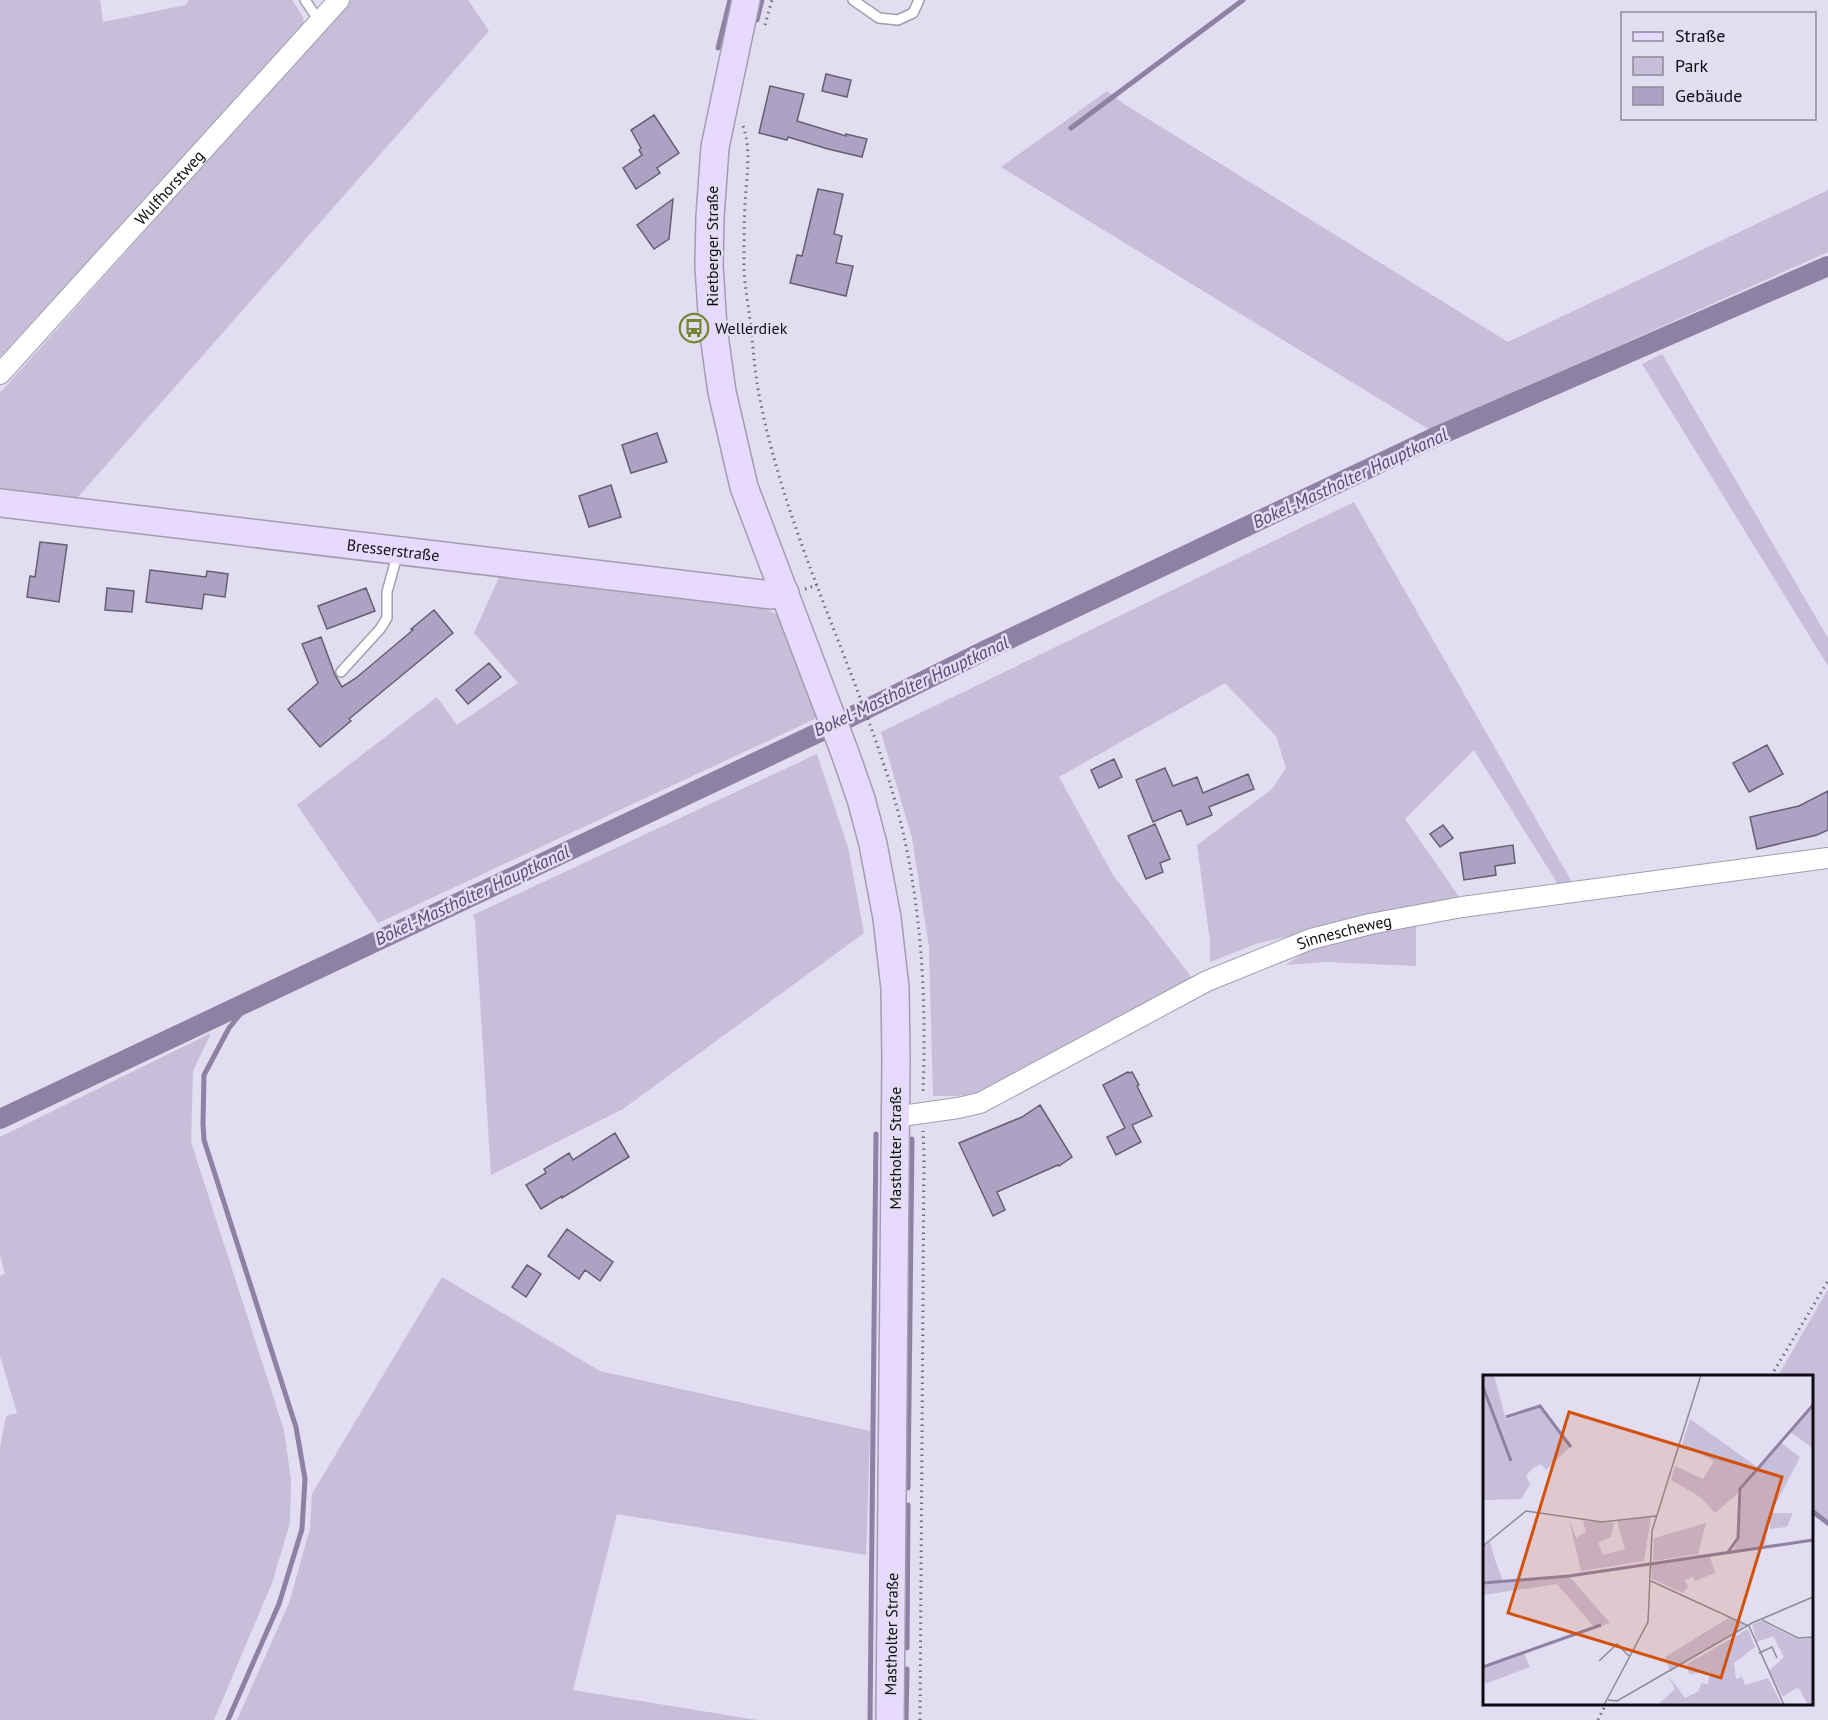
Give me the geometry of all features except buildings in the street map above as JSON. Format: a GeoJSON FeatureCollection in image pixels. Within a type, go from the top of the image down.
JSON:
{"type":"FeatureCollection","features":[{"type":"Feature","properties":{"kind":"main road","name":"Rietberger Straße"},"geometry":{"type":"LineString","coordinates":[[746,0],[715,147],[709,266],[712,318],[722,392],[744,487],[785,593]]}},
{"type":"Feature","properties":{"kind":"main road","name":"Bresserstraße"},"geometry":{"type":"LineString","coordinates":[[0,503],[772,596],[785,593]]}},
{"type":"Feature","properties":{"kind":"main road","name":"Mastholter Straße"},"geometry":{"type":"LineString","coordinates":[[785,593],[861,799],[873,843],[887,918],[895,988],[890,1720]]}},
{"type":"Feature","properties":{"kind":"street","name":"Wulfhorstweg"},"geometry":{"type":"LineString","coordinates":[[0,374],[339,0]]}},
{"type":"Feature","properties":{"kind":"street","name":"Sinnescheweg"},"geometry":{"type":"LineString","coordinates":[[895,1117],[980,1103],[1207,981],[1311,939],[1370,924],[1462,907],[1828,858]]}},
{"type":"Feature","properties":{"kind":"lane"},"geometry":{"type":"LineString","coordinates":[[305,0],[319,21]]}},
{"type":"Feature","properties":{"kind":"lane"},"geometry":{"type":"LineString","coordinates":[[853,0],[879,18],[898,20],[913,13],[919,0]]}},
{"type":"Feature","properties":{"kind":"lane"},"geometry":{"type":"LineString","coordinates":[[341,672],[380,629],[387,618],[387,592],[399,551]]}},
{"type":"Feature","properties":{"kind":"path"},"geometry":{"type":"LineString","coordinates":[[762,33],[767,22],[771,0]]}},
{"type":"Feature","properties":{"kind":"path"},"geometry":{"type":"LineString","coordinates":[[742,123],[749,142],[744,268],[758,388],[778,476],[874,733]]}},
{"type":"Feature","properties":{"kind":"path"},"geometry":{"type":"LineString","coordinates":[[1772,1375],[1828,1281]]}},
{"type":"Feature","properties":{"kind":"path"},"geometry":{"type":"LineString","coordinates":[[1598,1720],[1606,1705]]}},
{"type":"Feature","properties":{"kind":"green space"},"geometry":{"type":"Polygon","coordinates":[[[0,0],[100,0],[103,22],[186,5],[189,0],[292,0],[303,17],[304,29],[0,357],[0,0]]]}},
{"type":"Feature","properties":{"kind":"green space"},"geometry":{"type":"Polygon","coordinates":[[[351,0],[468,0],[489,31],[77,498],[0,488],[0,393],[351,0]]]}},
{"type":"Feature","properties":{"kind":"green space"},"geometry":{"type":"Polygon","coordinates":[[[1107,91],[1124,104],[1508,342],[1828,190],[1828,252],[1430,430],[1001,167],[1107,91]]]}},
{"type":"Feature","properties":{"kind":"green space"},"geometry":{"type":"Polygon","coordinates":[[[1662,354],[1828,638],[1828,666],[1642,364],[1662,354]]]}},
{"type":"Feature","properties":{"kind":"green space"},"geometry":{"type":"Polygon","coordinates":[[[1354,502],[1573,884],[1559,886],[1474,750],[1405,819],[1462,901],[1258,943],[1210,962],[1210,941],[1197,845],[1272,789],[1286,768],[1276,736],[1225,683],[1059,777],[1113,875],[1193,979],[975,1093],[933,1096],[929,947],[912,838],[881,732],[1354,502]]]}},
{"type":"Feature","properties":{"kind":"green space"},"geometry":{"type":"Polygon","coordinates":[[[501,573],[749,602],[776,614],[789,631],[819,717],[378,923],[297,805],[437,697],[457,725],[518,683],[474,633],[501,573]]]}},
{"type":"Feature","properties":{"kind":"green space"},"geometry":{"type":"Polygon","coordinates":[[[817,754],[848,847],[864,933],[623,1109],[491,1175],[473,915],[817,754]]]}},
{"type":"Feature","properties":{"kind":"green space"},"geometry":{"type":"Polygon","coordinates":[[[1416,925],[1416,966],[1326,962],[1285,965],[1314,947],[1371,932],[1416,925]]]}},
{"type":"Feature","properties":{"kind":"green space"},"geometry":{"type":"Polygon","coordinates":[[[211,1033],[193,1071],[191,1142],[284,1430],[291,1480],[290,1523],[272,1583],[214,1720],[0,1720],[0,1448],[6,1416],[17,1413],[0,1356],[0,1276],[5,1274],[0,1255],[0,1137],[211,1033]]]}},
{"type":"Feature","properties":{"kind":"green space"},"geometry":{"type":"Polygon","coordinates":[[[442,1277],[600,1371],[870,1431],[866,1555],[617,1514],[573,1690],[757,1720],[237,1720],[289,1603],[310,1529],[312,1494],[442,1277]]]}},
{"type":"Feature","properties":{"kind":"green space"},"geometry":{"type":"Polygon","coordinates":[[[1828,1289],[1828,1520],[1813,1509],[1813,1375],[1779,1375],[1828,1289]]]}},
{"type":"Feature","properties":{"kind":"waterway"},"geometry":{"type":"LineString","coordinates":[[718,48],[730,0]]}},
{"type":"Feature","properties":{"kind":"waterway"},"geometry":{"type":"LineString","coordinates":[[757,20],[762,0]]}},
{"type":"Feature","properties":{"kind":"waterway"},"geometry":{"type":"LineString","coordinates":[[1071,128],[1243,0]]}},
{"type":"Feature","properties":{"kind":"waterway","name":"Bokel-Mastholter Hauptkanal"},"geometry":{"type":"LineString","coordinates":[[0,1119],[822,731],[986,650],[1433,438],[1828,266]]}},
{"type":"Feature","properties":{"kind":"waterway"},"geometry":{"type":"LineString","coordinates":[[228,1720],[279,1604],[302,1529],[305,1479],[296,1427],[204,1140],[204,1075],[229,1028],[251,1001]]}},
{"type":"Feature","properties":{"kind":"waterway"},"geometry":{"type":"LineString","coordinates":[[870,1720],[876,1134]]}},
{"type":"Feature","properties":{"kind":"waterway"},"geometry":{"type":"LineString","coordinates":[[908,1488],[912,1139]]}},
{"type":"Feature","properties":{"kind":"waterway"},"geometry":{"type":"LineString","coordinates":[[907,1648],[908,1505]]}},
{"type":"Feature","properties":{"kind":"waterway"},"geometry":{"type":"LineString","coordinates":[[1813,1512],[1828,1523]]}},
{"type":"Feature","properties":{"kind":"waterway"},"geometry":{"type":"LineString","coordinates":[[906,1720],[907,1669]]}},
{"type":"Feature","properties":{"kind":"place","name":"Wellerdiek"},"geometry":{"type":"Point","coordinates":[694,328]}}]}
